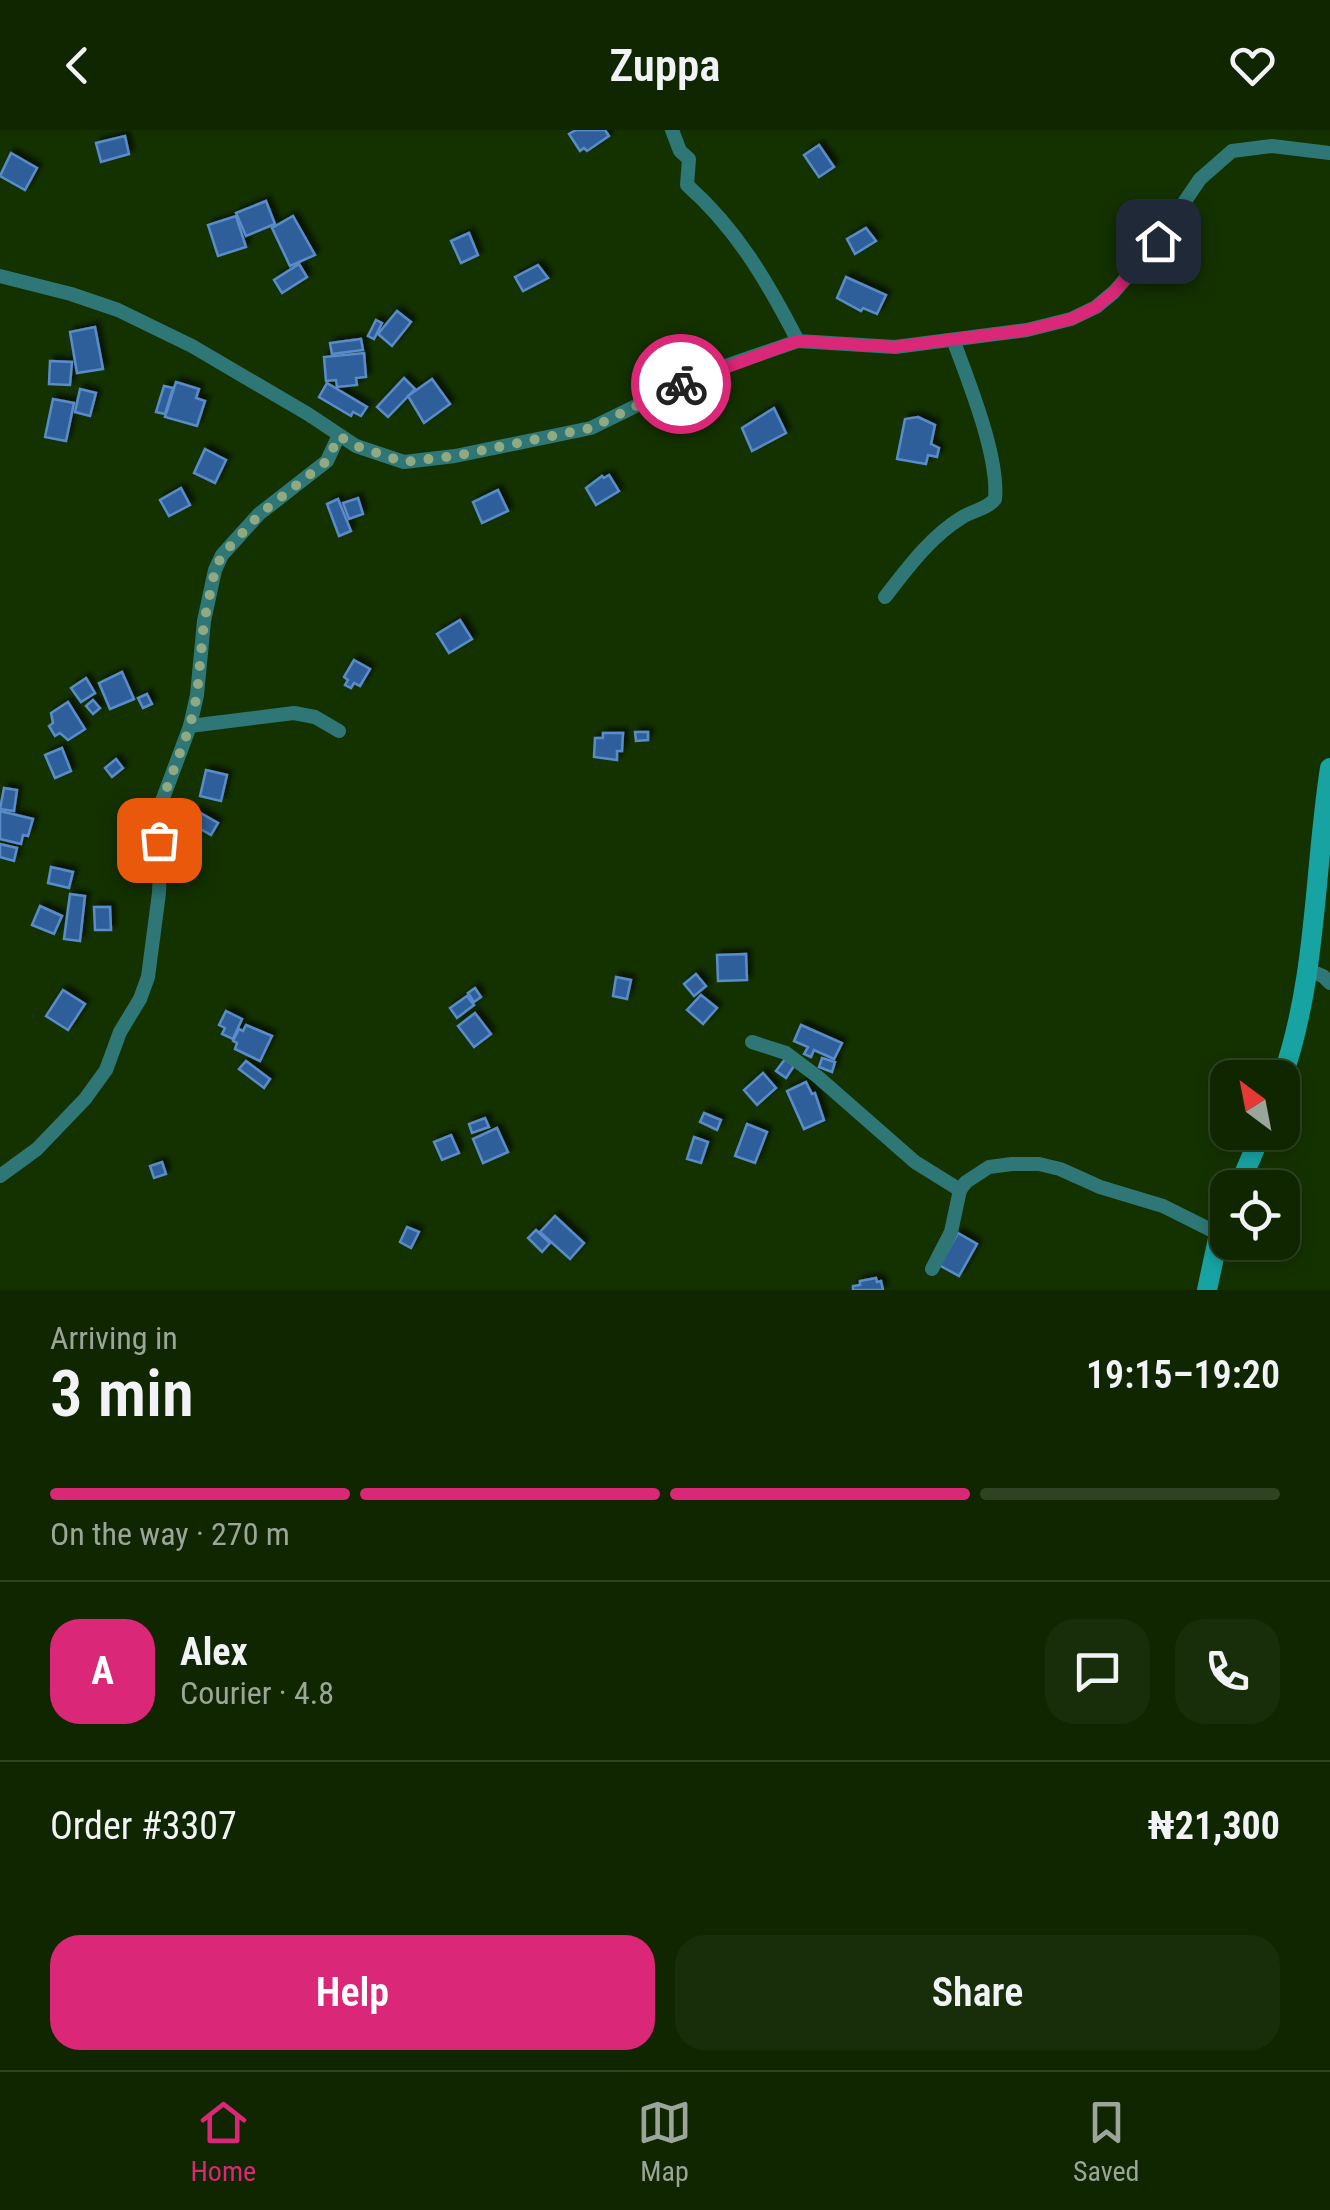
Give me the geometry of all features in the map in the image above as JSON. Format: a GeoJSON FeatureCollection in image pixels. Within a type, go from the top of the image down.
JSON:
{"type":"FeatureCollection","features":[{"type":"Feature","properties":{"kind":"street"},"geometry":{"type":"LineString","coordinates":[[672,130],[680,151],[689,160],[688,186],[736,234],[798,341]]}},
{"type":"Feature","properties":{"kind":"street"},"geometry":{"type":"LineString","coordinates":[[0,276],[71,294],[156,328],[308,414],[356,446],[404,462],[455,456],[591,428],[699,375],[798,341],[894,347],[954,342],[1071,319],[1096,307],[1114,292],[1158,241],[1208,170],[1232,150],[1272,146],[1330,153]]}},
{"type":"Feature","properties":{"kind":"street"},"geometry":{"type":"LineString","coordinates":[[885,597],[940,534],[962,517],[987,508],[995,499],[991,463],[976,404],[954,342]]}},
{"type":"Feature","properties":{"kind":"street"},"geometry":{"type":"LineString","coordinates":[[0,1176],[37,1149],[106,1070],[148,977],[156,924],[162,801],[190,726],[210,590],[222,555],[260,514],[327,461],[339,436]]}},
{"type":"Feature","properties":{"kind":"street"},"geometry":{"type":"LineString","coordinates":[[190,726],[294,713],[339,731]]}},
{"type":"Feature","properties":{"kind":"street"},"geometry":{"type":"LineString","coordinates":[[1288,1060],[1308,970],[1330,768]]}},
{"type":"Feature","properties":{"kind":"street"},"geometry":{"type":"LineString","coordinates":[[1308,970],[1330,983]]}},
{"type":"Feature","properties":{"kind":"street"},"geometry":{"type":"LineString","coordinates":[[752,1042],[786,1053],[818,1076],[914,1162],[960,1190]]}},
{"type":"Feature","properties":{"kind":"street"},"geometry":{"type":"LineString","coordinates":[[932,1269],[951,1232],[960,1190],[990,1167],[1039,1164],[1100,1188],[1163,1206],[1210,1230]]}},
{"type":"Feature","properties":{"kind":"street"},"geometry":{"type":"LineString","coordinates":[[1207,1290],[1213,1260]]}},
{"type":"Feature","properties":{"kind":"building"},"geometry":{"type":"Polygon","coordinates":[[[576,130],[605,130],[609,136],[587,151],[580,151],[569,134],[576,130]]]}},
{"type":"Feature","properties":{"kind":"building"},"geometry":{"type":"Polygon","coordinates":[[[125,136],[129,154],[101,162],[96,143],[125,136]]]}},
{"type":"Feature","properties":{"kind":"building"},"geometry":{"type":"Polygon","coordinates":[[[819,145],[834,167],[819,177],[804,155],[819,145]]]}},
{"type":"Feature","properties":{"kind":"building"},"geometry":{"type":"Polygon","coordinates":[[[11,153],[37,168],[25,190],[0,176],[11,153]]]}},
{"type":"Feature","properties":{"kind":"building"},"geometry":{"type":"Polygon","coordinates":[[[266,201],[275,224],[246,236],[236,213],[266,201]]]}},
{"type":"Feature","properties":{"kind":"building"},"geometry":{"type":"Polygon","coordinates":[[[236,216],[246,247],[218,256],[208,225],[236,216]]]}},
{"type":"Feature","properties":{"kind":"building"},"geometry":{"type":"Polygon","coordinates":[[[293,216],[315,255],[290,266],[272,228],[293,216]]]}},
{"type":"Feature","properties":{"kind":"building"},"geometry":{"type":"Polygon","coordinates":[[[866,228],[876,241],[855,254],[847,239],[866,228]]]}},
{"type":"Feature","properties":{"kind":"building"},"geometry":{"type":"Polygon","coordinates":[[[469,233],[478,255],[461,263],[451,241],[469,233]]]}},
{"type":"Feature","properties":{"kind":"building"},"geometry":{"type":"Polygon","coordinates":[[[299,264],[307,277],[282,293],[274,280],[299,264]]]}},
{"type":"Feature","properties":{"kind":"building"},"geometry":{"type":"Polygon","coordinates":[[[538,265],[548,278],[523,291],[515,277],[538,265]]]}},
{"type":"Feature","properties":{"kind":"building"},"geometry":{"type":"Polygon","coordinates":[[[846,277],[886,295],[877,314],[863,308],[861,311],[837,298],[846,277]]]}},
{"type":"Feature","properties":{"kind":"building"},"geometry":{"type":"Polygon","coordinates":[[[397,311],[411,322],[392,346],[378,334],[397,311]]]}},
{"type":"Feature","properties":{"kind":"building"},"geometry":{"type":"Polygon","coordinates":[[[376,320],[382,323],[374,339],[368,336],[376,320]]]}},
{"type":"Feature","properties":{"kind":"building"},"geometry":{"type":"Polygon","coordinates":[[[95,327],[103,369],[77,373],[70,332],[95,327]]]}},
{"type":"Feature","properties":{"kind":"building"},"geometry":{"type":"Polygon","coordinates":[[[361,339],[363,350],[332,354],[330,343],[361,339]]]}},
{"type":"Feature","properties":{"kind":"building"},"geometry":{"type":"Polygon","coordinates":[[[364,353],[366,377],[356,378],[357,385],[337,387],[336,380],[326,381],[324,357],[364,353]]]}},
{"type":"Feature","properties":{"kind":"building"},"geometry":{"type":"Polygon","coordinates":[[[50,361],[72,362],[70,385],[49,384],[50,361]]]}},
{"type":"Feature","properties":{"kind":"building"},"geometry":{"type":"Polygon","coordinates":[[[404,378],[415,389],[388,417],[377,407],[404,378]]]}},
{"type":"Feature","properties":{"kind":"building"},"geometry":{"type":"Polygon","coordinates":[[[432,379],[450,404],[424,423],[408,396],[432,379]]]}},
{"type":"Feature","properties":{"kind":"building"},"geometry":{"type":"Polygon","coordinates":[[[176,382],[199,389],[196,398],[205,401],[197,426],[165,417],[176,382]]]}},
{"type":"Feature","properties":{"kind":"building"},"geometry":{"type":"Polygon","coordinates":[[[327,383],[367,407],[361,416],[353,412],[351,416],[319,397],[327,383]]]}},
{"type":"Feature","properties":{"kind":"building"},"geometry":{"type":"Polygon","coordinates":[[[164,386],[173,388],[165,414],[156,412],[164,386]]]}},
{"type":"Feature","properties":{"kind":"building"},"geometry":{"type":"Polygon","coordinates":[[[80,389],[96,393],[90,416],[75,412],[80,389]]]}},
{"type":"Feature","properties":{"kind":"building"},"geometry":{"type":"Polygon","coordinates":[[[53,399],[74,403],[66,441],[45,437],[53,399]]]}},
{"type":"Feature","properties":{"kind":"building"},"geometry":{"type":"Polygon","coordinates":[[[774,408],[786,433],[752,451],[742,428],[774,408]]]}},
{"type":"Feature","properties":{"kind":"building"},"geometry":{"type":"Polygon","coordinates":[[[918,417],[935,425],[931,444],[939,448],[937,457],[928,455],[926,464],[897,459],[905,419],[918,417]]]}},
{"type":"Feature","properties":{"kind":"building"},"geometry":{"type":"Polygon","coordinates":[[[205,449],[226,460],[215,483],[194,473],[205,449]]]}},
{"type":"Feature","properties":{"kind":"building"},"geometry":{"type":"Polygon","coordinates":[[[609,475],[619,491],[596,505],[586,488],[609,475]]]}},
{"type":"Feature","properties":{"kind":"building"},"geometry":{"type":"Polygon","coordinates":[[[181,488],[190,505],[169,516],[160,500],[181,488]]]}},
{"type":"Feature","properties":{"kind":"building"},"geometry":{"type":"Polygon","coordinates":[[[498,490],[508,511],[482,523],[473,502],[498,490]]]}},
{"type":"Feature","properties":{"kind":"building"},"geometry":{"type":"Polygon","coordinates":[[[358,498],[363,514],[349,519],[343,503],[358,498]]]}},
{"type":"Feature","properties":{"kind":"building"},"geometry":{"type":"Polygon","coordinates":[[[338,499],[351,531],[339,536],[327,504],[338,499]]]}},
{"type":"Feature","properties":{"kind":"building"},"geometry":{"type":"Polygon","coordinates":[[[460,620],[472,639],[449,653],[437,634],[460,620]]]}},
{"type":"Feature","properties":{"kind":"building"},"geometry":{"type":"Polygon","coordinates":[[[354,660],[370,669],[360,686],[354,683],[351,688],[345,685],[348,680],[344,677],[354,660]]]}},
{"type":"Feature","properties":{"kind":"building"},"geometry":{"type":"Polygon","coordinates":[[[122,672],[134,699],[110,709],[99,683],[122,672]]]}},
{"type":"Feature","properties":{"kind":"building"},"geometry":{"type":"Polygon","coordinates":[[[86,678],[95,693],[81,702],[71,688],[86,678]]]}},
{"type":"Feature","properties":{"kind":"building"},"geometry":{"type":"Polygon","coordinates":[[[147,694],[152,704],[143,708],[138,698],[147,694]]]}},
{"type":"Feature","properties":{"kind":"building"},"geometry":{"type":"Polygon","coordinates":[[[93,700],[100,708],[93,714],[86,706],[93,700]]]}},
{"type":"Feature","properties":{"kind":"building"},"geometry":{"type":"Polygon","coordinates":[[[68,702],[85,729],[68,740],[60,733],[55,736],[49,726],[53,723],[51,713],[68,702]]]}},
{"type":"Feature","properties":{"kind":"building"},"geometry":{"type":"Polygon","coordinates":[[[635,732],[648,732],[648,740],[636,741],[635,732]]]}},
{"type":"Feature","properties":{"kind":"building"},"geometry":{"type":"Polygon","coordinates":[[[603,733],[623,733],[617,760],[594,757],[595,738],[603,738],[603,733]]]}},
{"type":"Feature","properties":{"kind":"building"},"geometry":{"type":"Polygon","coordinates":[[[62,748],[71,771],[55,778],[45,755],[62,748]]]}},
{"type":"Feature","properties":{"kind":"building"},"geometry":{"type":"Polygon","coordinates":[[[116,759],[123,768],[112,777],[105,768],[116,759]]]}},
{"type":"Feature","properties":{"kind":"building"},"geometry":{"type":"Polygon","coordinates":[[[206,770],[227,775],[221,801],[200,796],[206,770]]]}},
{"type":"Feature","properties":{"kind":"building"},"geometry":{"type":"Polygon","coordinates":[[[4,788],[17,790],[14,811],[0,809],[4,788]]]}},
{"type":"Feature","properties":{"kind":"building"},"geometry":{"type":"Polygon","coordinates":[[[0,811],[33,819],[21,844],[0,839],[0,811]]]}},
{"type":"Feature","properties":{"kind":"building"},"geometry":{"type":"Polygon","coordinates":[[[197,811],[218,823],[211,835],[190,823],[197,811]]]}},
{"type":"Feature","properties":{"kind":"building"},"geometry":{"type":"Polygon","coordinates":[[[0,844],[17,848],[14,861],[0,857],[0,844]]]}},
{"type":"Feature","properties":{"kind":"building"},"geometry":{"type":"Polygon","coordinates":[[[51,867],[73,872],[69,888],[48,883],[51,867]]]}},
{"type":"Feature","properties":{"kind":"building"},"geometry":{"type":"Polygon","coordinates":[[[70,894],[85,896],[80,941],[64,939],[70,894]]]}},
{"type":"Feature","properties":{"kind":"building"},"geometry":{"type":"Polygon","coordinates":[[[40,906],[62,916],[54,934],[32,925],[40,906]]]}},
{"type":"Feature","properties":{"kind":"building"},"geometry":{"type":"Polygon","coordinates":[[[94,907],[110,907],[111,930],[95,930],[94,907]]]}},
{"type":"Feature","properties":{"kind":"building"},"geometry":{"type":"Polygon","coordinates":[[[746,954],[747,980],[718,981],[717,955],[746,954]]]}},
{"type":"Feature","properties":{"kind":"building"},"geometry":{"type":"Polygon","coordinates":[[[696,974],[706,986],[694,996],[684,984],[696,974]]]}},
{"type":"Feature","properties":{"kind":"building"},"geometry":{"type":"Polygon","coordinates":[[[616,977],[631,980],[627,999],[613,996],[616,977]]]}},
{"type":"Feature","properties":{"kind":"building"},"geometry":{"type":"Polygon","coordinates":[[[475,988],[481,997],[474,1002],[468,993],[475,988]]]}},
{"type":"Feature","properties":{"kind":"building"},"geometry":{"type":"Polygon","coordinates":[[[63,990],[85,1004],[68,1030],[46,1016],[63,990]]]}},
{"type":"Feature","properties":{"kind":"building"},"geometry":{"type":"Polygon","coordinates":[[[701,995],[717,1008],[703,1024],[687,1010],[701,995]]]}},
{"type":"Feature","properties":{"kind":"building"},"geometry":{"type":"Polygon","coordinates":[[[467,996],[474,1005],[457,1018],[450,1008],[467,996]]]}},
{"type":"Feature","properties":{"kind":"building"},"geometry":{"type":"Polygon","coordinates":[[[226,1011],[242,1019],[233,1039],[222,1034],[225,1028],[219,1025],[226,1011]]]}},
{"type":"Feature","properties":{"kind":"building"},"geometry":{"type":"Polygon","coordinates":[[[475,1013],[491,1034],[474,1047],[458,1026],[475,1013]]]}},
{"type":"Feature","properties":{"kind":"building"},"geometry":{"type":"Polygon","coordinates":[[[246,1025],[272,1036],[260,1061],[235,1049],[237,1043],[233,1041],[246,1025]]]}},
{"type":"Feature","properties":{"kind":"building"},"geometry":{"type":"Polygon","coordinates":[[[801,1025],[842,1043],[834,1059],[814,1050],[811,1057],[804,1054],[808,1047],[794,1041],[801,1025]]]}},
{"type":"Feature","properties":{"kind":"building"},"geometry":{"type":"Polygon","coordinates":[[[822,1058],[835,1062],[832,1072],[819,1067],[822,1058]]]}},
{"type":"Feature","properties":{"kind":"building"},"geometry":{"type":"Polygon","coordinates":[[[785,1059],[794,1066],[786,1078],[776,1071],[785,1059]]]}},
{"type":"Feature","properties":{"kind":"building"},"geometry":{"type":"Polygon","coordinates":[[[246,1061],[270,1079],[264,1088],[239,1069],[246,1061]]]}},
{"type":"Feature","properties":{"kind":"building"},"geometry":{"type":"Polygon","coordinates":[[[763,1073],[776,1088],[757,1105],[744,1090],[763,1073]]]}},
{"type":"Feature","properties":{"kind":"building"},"geometry":{"type":"Polygon","coordinates":[[[806,1082],[815,1093],[824,1120],[804,1129],[787,1091],[806,1082]]]}},
{"type":"Feature","properties":{"kind":"building"},"geometry":{"type":"Polygon","coordinates":[[[704,1113],[721,1120],[717,1130],[700,1122],[704,1113]]]}},
{"type":"Feature","properties":{"kind":"building"},"geometry":{"type":"Polygon","coordinates":[[[485,1118],[489,1127],[472,1133],[469,1124],[485,1118]]]}},
{"type":"Feature","properties":{"kind":"building"},"geometry":{"type":"Polygon","coordinates":[[[747,1124],[767,1132],[755,1163],[735,1156],[747,1124]]]}},
{"type":"Feature","properties":{"kind":"building"},"geometry":{"type":"Polygon","coordinates":[[[497,1128],[508,1152],[483,1163],[473,1139],[497,1128]]]}},
{"type":"Feature","properties":{"kind":"building"},"geometry":{"type":"Polygon","coordinates":[[[451,1135],[459,1153],[442,1160],[434,1142],[451,1135]]]}},
{"type":"Feature","properties":{"kind":"building"},"geometry":{"type":"Polygon","coordinates":[[[694,1137],[708,1142],[701,1163],[687,1159],[694,1137]]]}},
{"type":"Feature","properties":{"kind":"building"},"geometry":{"type":"Polygon","coordinates":[[[162,1162],[166,1174],[154,1178],[150,1166],[162,1162]]]}},
{"type":"Feature","properties":{"kind":"building"},"geometry":{"type":"Polygon","coordinates":[[[555,1216],[584,1243],[570,1259],[540,1232],[555,1216]]]}},
{"type":"Feature","properties":{"kind":"building"},"geometry":{"type":"Polygon","coordinates":[[[407,1227],[419,1232],[411,1248],[400,1242],[407,1227]]]}},
{"type":"Feature","properties":{"kind":"building"},"geometry":{"type":"Polygon","coordinates":[[[536,1230],[550,1243],[542,1252],[528,1238],[536,1230]]]}},
{"type":"Feature","properties":{"kind":"building"},"geometry":{"type":"Polygon","coordinates":[[[958,1233],[977,1244],[959,1276],[939,1265],[958,1233]]]}},
{"type":"Feature","properties":{"kind":"building"},"geometry":{"type":"Polygon","coordinates":[[[876,1278],[883,1290],[853,1290],[860,1281],[876,1278]]]}},
{"type":"Feature","properties":{"kind":"way so far"},"geometry":{"type":"LineString","coordinates":[[159,840],[162,801],[190,726],[197,695],[204,622],[215,570],[222,555],[260,514],[327,461],[339,436],[404,462],[455,456],[591,428],[681,384]]}},
{"type":"Feature","properties":{"kind":"route"},"geometry":{"type":"LineString","coordinates":[[681,384],[798,341],[894,347],[954,342],[1071,319],[1096,307],[1114,292],[1158,241]]}}]}
